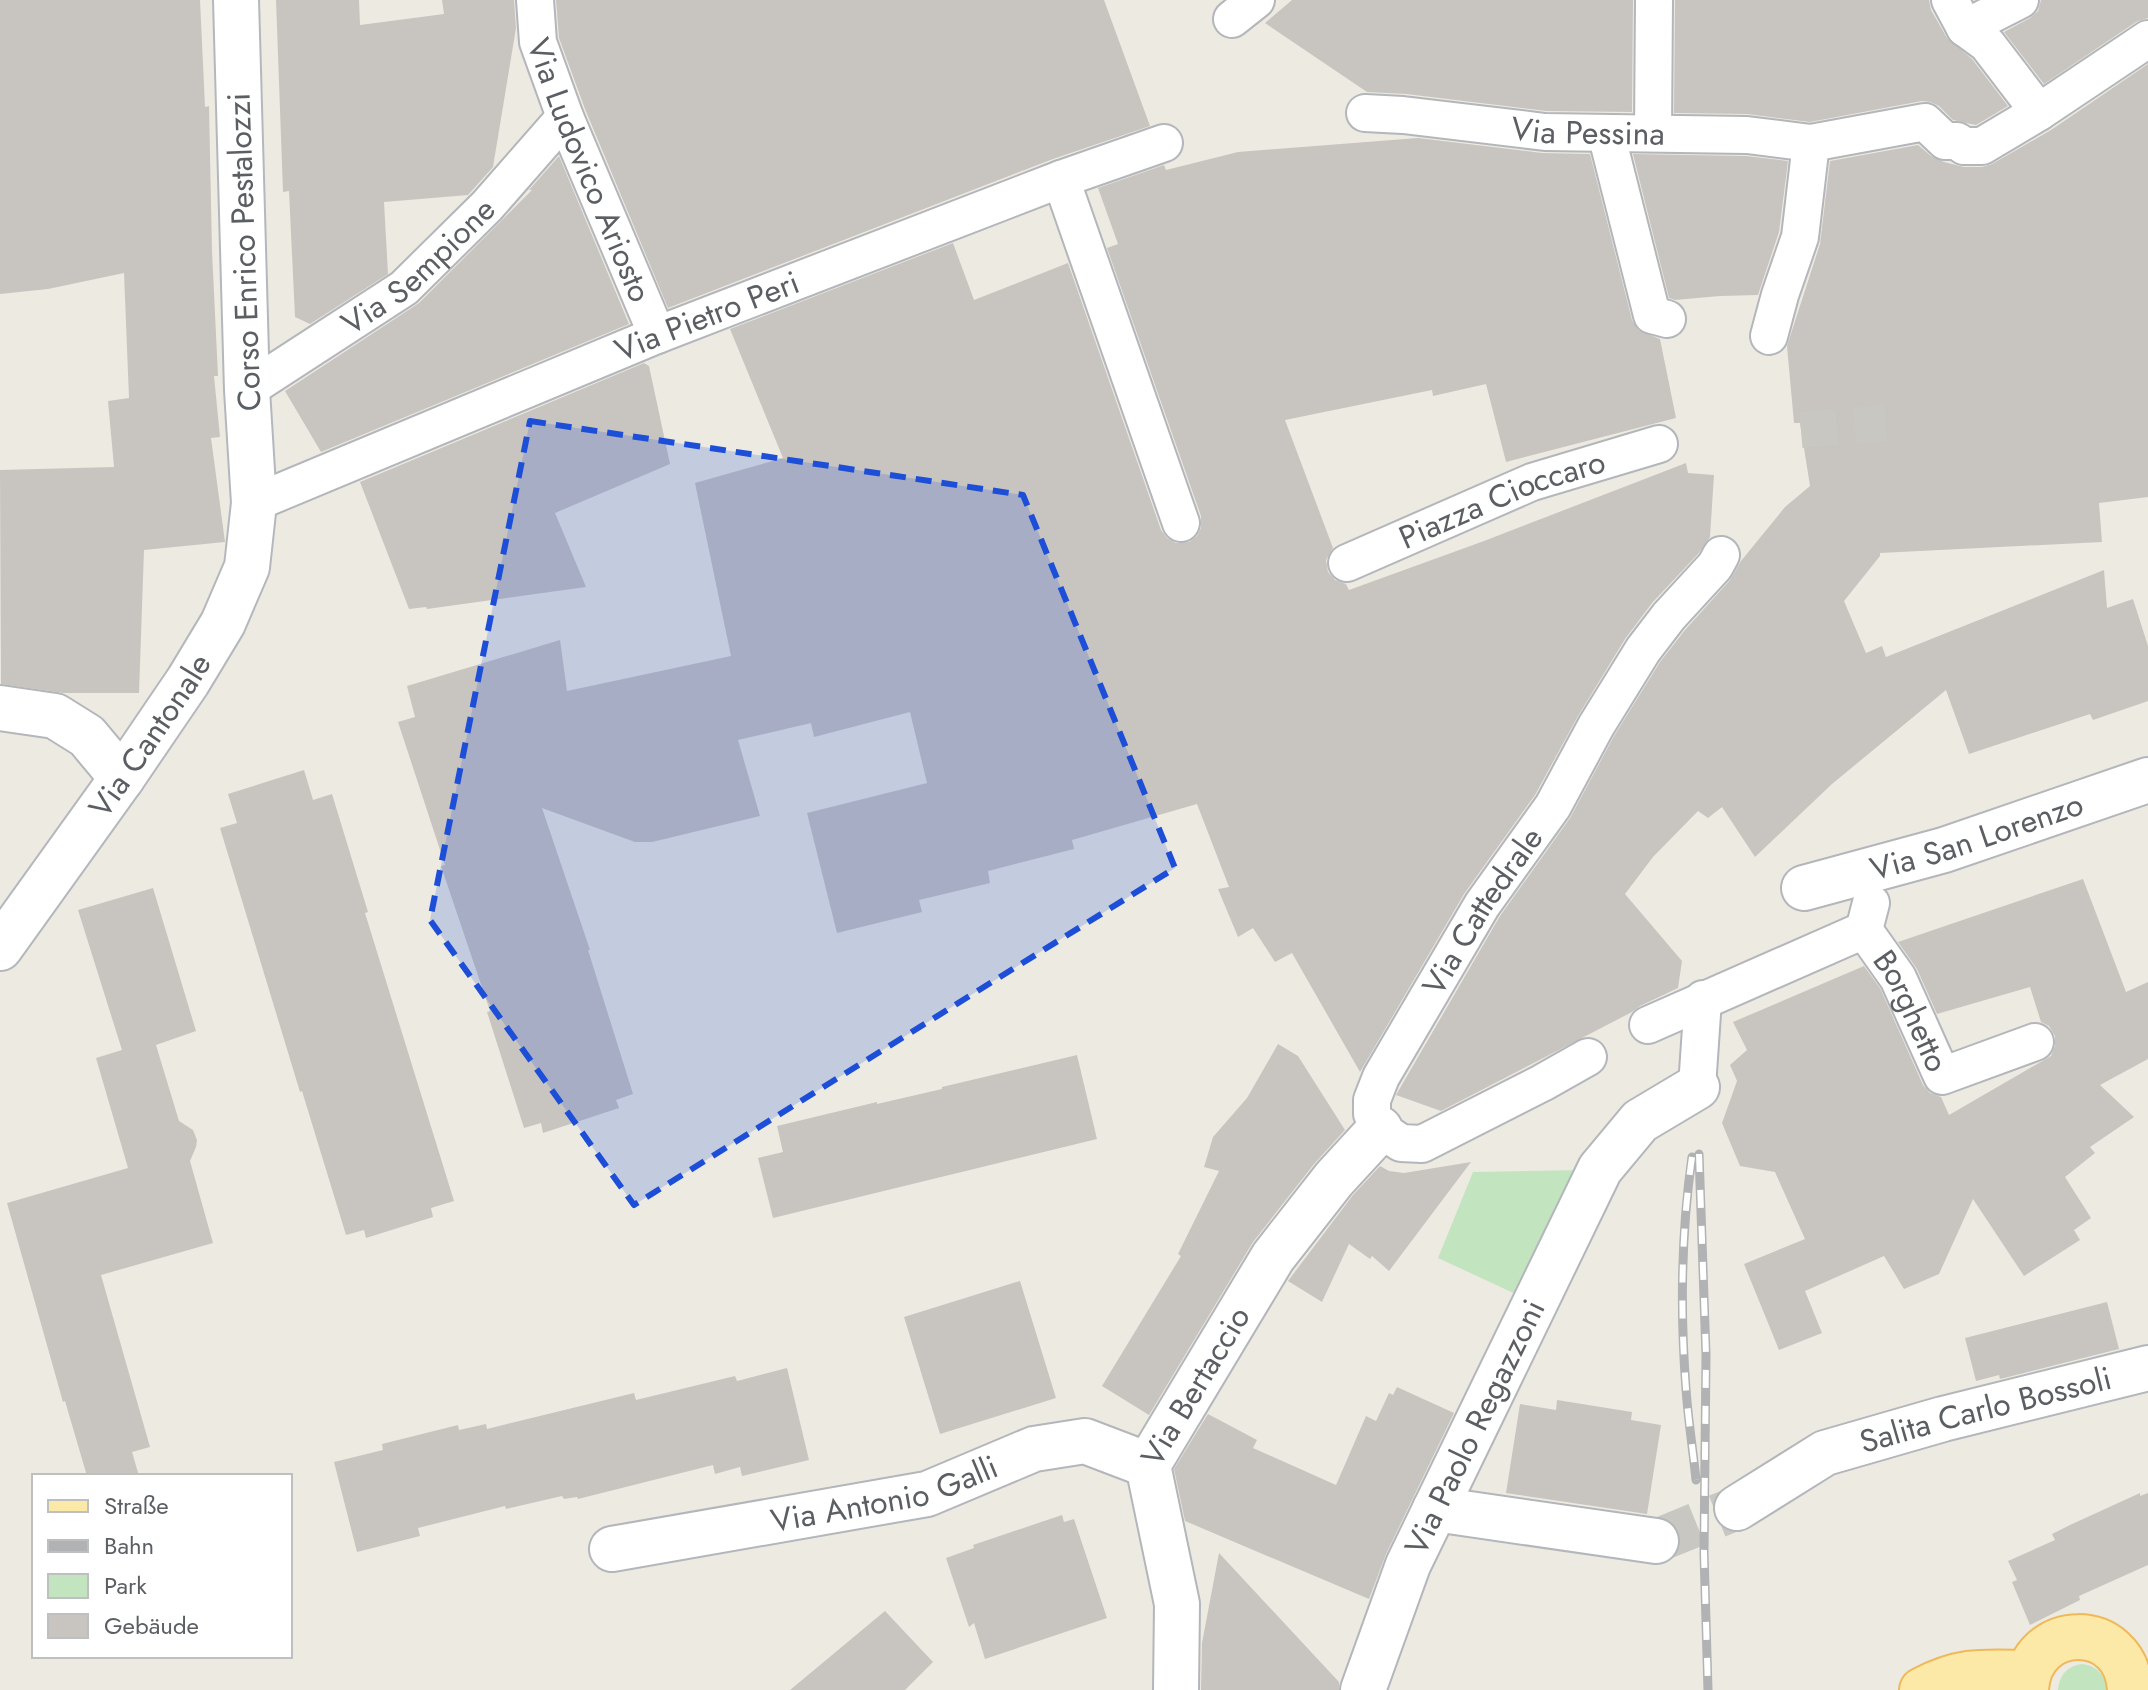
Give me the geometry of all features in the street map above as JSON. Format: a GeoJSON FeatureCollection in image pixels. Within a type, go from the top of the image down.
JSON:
{"type":"FeatureCollection","features":[{"type":"Feature","properties":{"kind":"main road"},"geometry":{"type":"LineString","coordinates":[[1922,1690],[1942,1680],[1983,1671],[2027,1681],[2035,1659],[2046,1647],[2074,1637],[2089,1637],[2104,1643],[2135,1671]]}},
{"type":"Feature","properties":{"kind":"street","name":"Corso Enrico Pestalozzi"},"geometry":{"type":"LineString","coordinates":[[236,0],[247,390],[254,503]]}},
{"type":"Feature","properties":{"kind":"street","name":"Via Ludovico Ariosto"},"geometry":{"type":"LineString","coordinates":[[535,0],[538,42],[565,117],[657,335]]}},
{"type":"Feature","properties":{"kind":"street"},"geometry":{"type":"LineString","coordinates":[[1653,133],[1654,0]]}},
{"type":"Feature","properties":{"kind":"street"},"geometry":{"type":"LineString","coordinates":[[1958,14],[2020,0]]}},
{"type":"Feature","properties":{"kind":"street"},"geometry":{"type":"LineString","coordinates":[[1958,14],[1987,44],[2039,112]]}},
{"type":"Feature","properties":{"kind":"street","name":"Via Pessina"},"geometry":{"type":"LineString","coordinates":[[1365,113],[1545,132],[1747,135],[1811,143],[1925,122],[1945,141],[1957,141],[1964,146],[1982,146],[2148,39]]}},
{"type":"Feature","properties":{"kind":"street","name":"Via Sempione"},"geometry":{"type":"LineString","coordinates":[[247,390],[404,288],[487,206],[565,117]]}},
{"type":"Feature","properties":{"kind":"street"},"geometry":{"type":"LineString","coordinates":[[1606,133],[1652,315],[1667,319]]}},
{"type":"Feature","properties":{"kind":"street","name":"Via Pietro Peri"},"geometry":{"type":"LineString","coordinates":[[254,503],[657,335],[1061,179],[1164,143]]}},
{"type":"Feature","properties":{"kind":"street"},"geometry":{"type":"LineString","coordinates":[[1769,336],[1800,237],[1811,143]]}},
{"type":"Feature","properties":{"kind":"street"},"geometry":{"type":"LineString","coordinates":[[1061,179],[1181,523]]}},
{"type":"Feature","properties":{"kind":"street","name":"Piazza Cioccaro"},"geometry":{"type":"LineString","coordinates":[[1347,563],[1532,482],[1659,444]]}},
{"type":"Feature","properties":{"kind":"street","name":"Via Cantonale"},"geometry":{"type":"LineString","coordinates":[[0,948],[122,778],[223,623],[247,567],[254,503]]}},
{"type":"Feature","properties":{"kind":"street","name":"Via Cattedrale"},"geometry":{"type":"LineString","coordinates":[[1380,1129],[1372,1114],[1372,1100],[1381,1077],[1482,905],[1553,806],[1596,726],[1643,650],[1721,555]]}},
{"type":"Feature","properties":{"kind":"street"},"geometry":{"type":"LineString","coordinates":[[0,708],[55,716],[87,736],[122,778]]}},
{"type":"Feature","properties":{"kind":"street","name":"Via San Lorenzo"},"geometry":{"type":"LineString","coordinates":[[1804,888],[1944,850],[2148,780]]}},
{"type":"Feature","properties":{"kind":"street","name":"Borghetto"},"geometry":{"type":"LineString","coordinates":[[1703,999],[1868,916],[1942,1076],[2035,1042]]}},
{"type":"Feature","properties":{"kind":"street"},"geometry":{"type":"LineString","coordinates":[[1648,1025],[1703,999]]}},
{"type":"Feature","properties":{"kind":"street","name":"Via Paolo Regazzoni"},"geometry":{"type":"LineString","coordinates":[[1363,1690],[1408,1565],[1590,1159],[1640,1121],[1697,1087],[1703,999]]}},
{"type":"Feature","properties":{"kind":"street"},"geometry":{"type":"LineString","coordinates":[[1380,1129],[1401,1143],[1422,1144],[1548,1094],[1588,1057]]}},
{"type":"Feature","properties":{"kind":"street","name":"Via Bertaccio"},"geometry":{"type":"LineString","coordinates":[[1176,1690],[1177,1604],[1148,1465],[1273,1257],[1334,1179],[1380,1129]]}},
{"type":"Feature","properties":{"kind":"street","name":"Salita Carlo Bossoli"},"geometry":{"type":"LineString","coordinates":[[1737,1508],[1825,1453],[1943,1419],[2148,1368]]}},
{"type":"Feature","properties":{"kind":"street","name":"Via Antonio Galli"},"geometry":{"type":"LineString","coordinates":[[612,1549],[927,1494],[1034,1449],[1085,1441],[1148,1465]]}},
{"type":"Feature","properties":{"kind":"street"},"geometry":{"type":"LineString","coordinates":[[1435,1509],[1656,1541]]}},
{"type":"Feature","properties":{"kind":"highlighted area"},"geometry":{"type":"Polygon","coordinates":[[[530,421],[1023,495],[1175,868],[634,1205],[430,920],[530,421]]]}},
{"type":"Feature","properties":{"kind":"green space"},"geometry":{"type":"Polygon","coordinates":[[[1583,1170],[1522,1297],[1438,1258],[1473,1172],[1583,1170]]]}},
{"type":"Feature","properties":{"kind":"green space"},"geometry":{"type":"Polygon","coordinates":[[[2082,1664],[2100,1672],[2108,1690],[2058,1690],[2065,1672],[2082,1664]]]}},
{"type":"Feature","properties":{"kind":"building"},"geometry":{"type":"Polygon","coordinates":[[[0,0],[200,0],[205,107],[209,106],[218,376],[214,376],[220,437],[211,438],[225,542],[144,550],[139,693],[64,693],[1,684],[0,470],[114,467],[108,401],[129,398],[124,273],[48,289],[0,294],[0,0]]]}},
{"type":"Feature","properties":{"kind":"building"},"geometry":{"type":"Polygon","coordinates":[[[276,0],[359,0],[360,25],[444,14],[442,0],[514,0],[516,28],[493,167],[468,195],[384,202],[388,274],[310,324],[295,317],[289,191],[283,192],[276,0]]]}},
{"type":"Feature","properties":{"kind":"building"},"geometry":{"type":"Polygon","coordinates":[[[556,0],[1104,0],[1150,126],[1053,159],[668,308],[585,109],[559,38],[556,0]]]}},
{"type":"Feature","properties":{"kind":"building"},"geometry":{"type":"Polygon","coordinates":[[[1292,0],[1633,0],[1632,112],[1546,111],[1367,92],[1265,23],[1292,0]]]}},
{"type":"Feature","properties":{"kind":"building"},"geometry":{"type":"Polygon","coordinates":[[[1675,0],[1929,0],[1931,10],[1947,38],[1972,59],[2008,106],[1976,125],[1953,120],[1939,106],[1922,101],[1810,122],[1747,114],[1674,113],[1675,0]]]}},
{"type":"Feature","properties":{"kind":"building"},"geometry":{"type":"Polygon","coordinates":[[[2041,0],[2148,0],[2148,18],[2136,22],[2044,84],[2004,32],[2030,18],[2038,11],[2041,0]]]}},
{"type":"Feature","properties":{"kind":"building"},"geometry":{"type":"Polygon","coordinates":[[[2148,64],[2148,497],[2099,503],[2102,542],[1880,553],[1844,601],[1866,653],[1882,646],[1886,657],[2104,570],[2107,608],[2133,599],[2148,646],[2148,701],[2093,720],[2090,714],[1969,754],[1946,690],[1832,784],[1755,857],[1722,807],[1708,818],[1698,811],[1653,857],[1625,894],[1682,961],[1678,988],[1441,1111],[1396,1095],[1500,916],[1570,818],[1614,736],[1660,662],[1730,580],[1741,561],[1785,507],[1810,486],[1800,423],[1794,423],[1787,346],[1820,244],[1830,161],[1918,145],[1944,162],[1964,167],[1992,164],[2051,130],[2148,64]]]}},
{"type":"Feature","properties":{"kind":"building"},"geometry":{"type":"Polygon","coordinates":[[[1418,138],[1542,153],[1590,154],[1632,320],[1638,330],[1660,339],[1676,418],[1506,462],[1486,384],[1433,396],[1432,390],[1285,420],[1333,548],[1326,560],[1328,572],[1335,580],[1346,584],[1349,590],[1686,463],[1688,473],[1714,475],[1710,537],[1625,639],[1535,795],[1464,894],[1360,1072],[1292,953],[1275,962],[1253,928],[1238,937],[1218,889],[1229,887],[1197,804],[1072,840],[1074,849],[988,871],[990,883],[919,900],[922,912],[837,933],[807,813],[927,783],[910,712],[814,737],[811,723],[738,740],[760,816],[652,842],[635,842],[542,808],[590,950],[633,1094],[616,1100],[619,1108],[543,1133],[541,1123],[524,1128],[487,1012],[490,1011],[441,866],[445,865],[398,722],[415,717],[407,686],[560,640],[567,691],[731,656],[695,483],[783,458],[730,329],[953,243],[974,300],[1068,263],[1161,530],[1176,543],[1189,542],[1201,528],[1201,516],[1107,248],[1118,244],[1098,188],[1164,165],[1166,170],[1238,152],[1418,138]]]}},
{"type":"Feature","properties":{"kind":"building"},"geometry":{"type":"Polygon","coordinates":[[[1633,154],[1746,156],[1788,161],[1779,232],[1758,295],[1669,298],[1633,154]]]}},
{"type":"Feature","properties":{"kind":"building"},"geometry":{"type":"Polygon","coordinates":[[[559,156],[629,324],[321,452],[285,391],[419,303],[532,190],[529,190],[559,156]]]}},
{"type":"Feature","properties":{"kind":"building"},"geometry":{"type":"Polygon","coordinates":[[[644,363],[649,366],[670,464],[555,513],[586,587],[409,609],[360,482],[644,363]]]}},
{"type":"Feature","properties":{"kind":"building"},"geometry":{"type":"Polygon","coordinates":[[[304,770],[313,800],[332,794],[368,912],[365,913],[454,1201],[431,1208],[433,1217],[366,1238],[364,1230],[346,1235],[220,828],[237,823],[228,794],[304,770]]]}},
{"type":"Feature","properties":{"kind":"building"},"geometry":{"type":"Polygon","coordinates":[[[2083,879],[2126,992],[2148,982],[2148,1059],[2100,1085],[2134,1117],[2090,1147],[2095,1153],[2065,1177],[2091,1218],[2074,1230],[2080,1240],[2024,1276],[1973,1199],[1939,1274],[1904,1289],[1884,1256],[1805,1291],[1822,1333],[1779,1350],[1744,1264],[1805,1239],[1775,1172],[1740,1166],[1722,1123],[1737,1081],[1730,1065],[1747,1050],[1733,1022],[1864,966],[1880,988],[1923,1085],[1930,1093],[1941,1097],[1949,1115],[2051,1056],[2055,1036],[2049,1026],[2041,1022],[2030,987],[1937,1014],[1917,969],[1898,942],[2083,879]]]}},
{"type":"Feature","properties":{"kind":"building"},"geometry":{"type":"Polygon","coordinates":[[[153,888],[196,1031],[156,1045],[179,1121],[193,1130],[197,1140],[190,1161],[213,1243],[101,1275],[150,1447],[132,1452],[138,1474],[86,1474],[7,1203],[128,1168],[96,1058],[122,1050],[78,910],[153,888]]]}},
{"type":"Feature","properties":{"kind":"building"},"geometry":{"type":"Polygon","coordinates":[[[1278,1044],[1298,1056],[1345,1130],[1253,1242],[1149,1415],[1102,1386],[1181,1256],[1178,1254],[1219,1171],[1204,1167],[1213,1137],[1247,1098],[1278,1044]]]}},
{"type":"Feature","properties":{"kind":"building"},"geometry":{"type":"Polygon","coordinates":[[[1077,1055],[1097,1139],[773,1218],[758,1158],[783,1152],[777,1126],[1077,1055]]]}},
{"type":"Feature","properties":{"kind":"building"},"geometry":{"type":"Polygon","coordinates":[[[1471,1162],[1389,1271],[1372,1256],[1370,1259],[1349,1244],[1322,1302],[1288,1281],[1353,1195],[1380,1166],[1404,1173],[1471,1162]]]}},
{"type":"Feature","properties":{"kind":"building"},"geometry":{"type":"Polygon","coordinates":[[[1020,1281],[1056,1398],[940,1434],[904,1317],[1020,1281]]]}},
{"type":"Feature","properties":{"kind":"building"},"geometry":{"type":"Polygon","coordinates":[[[2107,1302],[2119,1349],[2000,1379],[1999,1375],[1976,1381],[1965,1338],[2107,1302]]]}},
{"type":"Feature","properties":{"kind":"building"},"geometry":{"type":"Polygon","coordinates":[[[787,1368],[809,1460],[742,1476],[740,1467],[715,1474],[713,1465],[578,1499],[564,1499],[562,1496],[506,1509],[505,1506],[418,1528],[420,1536],[357,1552],[334,1462],[383,1450],[382,1444],[458,1425],[459,1430],[486,1424],[487,1429],[634,1393],[636,1400],[735,1376],[737,1381],[787,1368]]]}},
{"type":"Feature","properties":{"kind":"building"},"geometry":{"type":"Polygon","coordinates":[[[1397,1387],[1454,1413],[1386,1554],[1369,1599],[1185,1521],[1174,1469],[1208,1414],[1257,1440],[1253,1448],[1336,1485],[1366,1416],[1376,1421],[1389,1393],[1393,1395],[1397,1387]]]}},
{"type":"Feature","properties":{"kind":"building"},"geometry":{"type":"Polygon","coordinates":[[[1557,1400],[1632,1412],[1631,1420],[1661,1425],[1647,1514],[1506,1493],[1520,1404],[1556,1410],[1557,1400]]]}},
{"type":"Feature","properties":{"kind":"building"},"geometry":{"type":"Polygon","coordinates":[[[2140,1493],[2140,1496],[2148,1493],[2148,1565],[2079,1596],[2080,1600],[2030,1625],[2012,1582],[2017,1580],[2008,1561],[2055,1540],[2052,1534],[2140,1493]]]}},
{"type":"Feature","properties":{"kind":"building"},"geometry":{"type":"Polygon","coordinates":[[[1062,1515],[1064,1522],[1074,1519],[1107,1618],[985,1659],[974,1623],[969,1627],[946,1558],[974,1548],[973,1545],[1062,1515]]]}},
{"type":"Feature","properties":{"kind":"building"},"geometry":{"type":"Polygon","coordinates":[[[1219,1553],[1339,1682],[1339,1690],[1201,1690],[1202,1643],[1219,1553]]]}},
{"type":"Feature","properties":{"kind":"building"},"geometry":{"type":"Polygon","coordinates":[[[885,1611],[933,1662],[905,1690],[790,1690],[885,1611]]]}},
{"type":"Feature","properties":{"kind":"tunnel"},"geometry":{"type":"LineString","coordinates":[[1801,430],[1886,423]]}},
{"type":"Feature","properties":{"kind":"tunnel"},"geometry":{"type":"LineString","coordinates":[[1656,1541],[1737,1508]]}},
{"type":"Feature","properties":{"kind":"railway"},"geometry":{"type":"LineString","coordinates":[[1699,1154],[1706,1355],[1704,1553],[1708,1690]]}},
{"type":"Feature","properties":{"kind":"railway"},"geometry":{"type":"LineString","coordinates":[[1692,1157],[1682,1302],[1686,1389],[1696,1480]]}}]}
